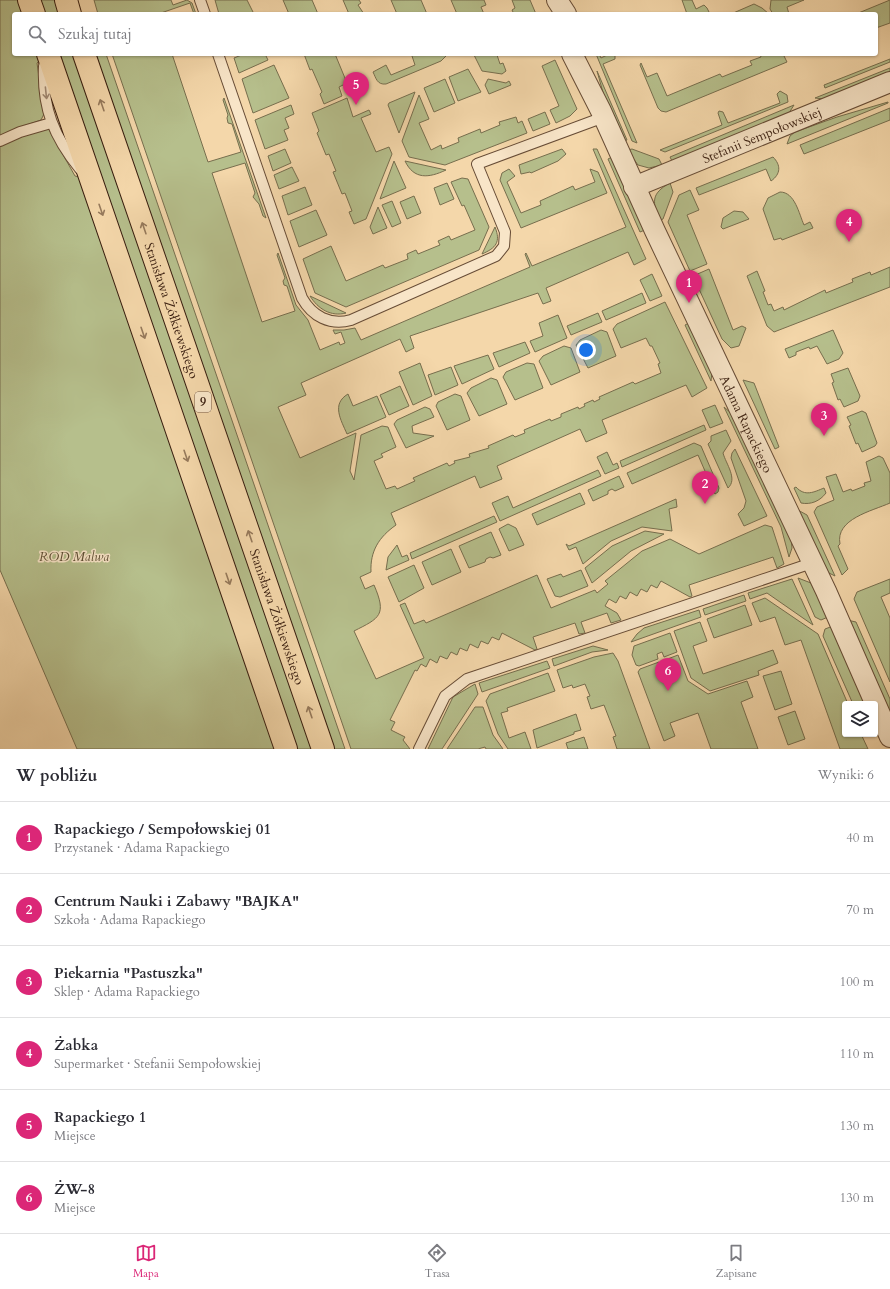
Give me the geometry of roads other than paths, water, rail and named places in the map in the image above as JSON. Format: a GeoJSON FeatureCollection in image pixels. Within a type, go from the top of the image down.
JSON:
{"type":"FeatureCollection","features":[{"type":"Feature","properties":{"kind":"main road"},"geometry":{"type":"LineString","coordinates":[[29,0],[33,12]]}},
{"type":"Feature","properties":{"kind":"main road"},"geometry":{"type":"LineString","coordinates":[[66,0],[69,12]]}},
{"type":"Feature","properties":{"kind":"main road"},"geometry":{"type":"LineString","coordinates":[[47,56],[92,182],[286,749]]}},
{"type":"Feature","properties":{"kind":"main road","name":"Stanisława Żółkiewskiego"},"geometry":{"type":"LineString","coordinates":[[85,56],[323,749]]}},
{"type":"Feature","properties":{"kind":"street"},"geometry":{"type":"LineString","coordinates":[[551,0],[555,12]]}},
{"type":"Feature","properties":{"kind":"street"},"geometry":{"type":"LineString","coordinates":[[557,0],[565,12]]}},
{"type":"Feature","properties":{"kind":"street","name":"Adama Rapackiego"},"geometry":{"type":"LineString","coordinates":[[573,56],[602,114],[634,187],[812,563],[890,738]]}},
{"type":"Feature","properties":{"kind":"street","name":"Adama Rapackiego"},"geometry":{"type":"LineString","coordinates":[[588,56],[592,66],[602,114]]}},
{"type":"Feature","properties":{"kind":"street","name":"Stefanii Sempołowskiej"},"geometry":{"type":"LineString","coordinates":[[634,187],[890,82]]}},
{"type":"Feature","properties":{"kind":"lane"},"geometry":{"type":"LineString","coordinates":[[200,0],[203,12]]}},
{"type":"Feature","properties":{"kind":"lane"},"geometry":{"type":"LineString","coordinates":[[46,56],[44,71],[51,123],[74,161],[92,182]]}},
{"type":"Feature","properties":{"kind":"lane"},"geometry":{"type":"LineString","coordinates":[[219,56],[302,298],[308,308],[318,316],[334,322],[351,320],[496,256],[504,245],[505,232],[477,164],[602,114]]}},
{"type":"Feature","properties":{"kind":"lane"},"geometry":{"type":"LineString","coordinates":[[0,141],[20,132],[51,123]]}},
{"type":"Feature","properties":{"kind":"lane"},"geometry":{"type":"LineString","coordinates":[[419,749],[444,696],[467,679],[812,563]]}},
{"type":"Feature","properties":{"kind":"place","name":"Rapackiego 1"},"geometry":{"type":"Point","coordinates":[356,105]}},
{"type":"Feature","properties":{"kind":"place","name":"Żabka"},"geometry":{"type":"Point","coordinates":[849,242]}},
{"type":"Feature","properties":{"kind":"place","name":"Rapackiego / Sempołowskiej 01"},"geometry":{"type":"Point","coordinates":[689,303]}},
{"type":"Feature","properties":{"kind":"place","name":"Piekarnia \"Pastuszka\""},"geometry":{"type":"Point","coordinates":[824,436]}},
{"type":"Feature","properties":{"kind":"place","name":"Centrum Nauki i Zabawy \"BAJKA\""},"geometry":{"type":"Point","coordinates":[705,504]}},
{"type":"Feature","properties":{"kind":"place","name":"ŻW-8"},"geometry":{"type":"Point","coordinates":[668,691]}},
{"type":"Feature","properties":{"kind":"park label","name":"ROD Malwa"},"geometry":{"type":"Point","coordinates":[74,556]}}]}
